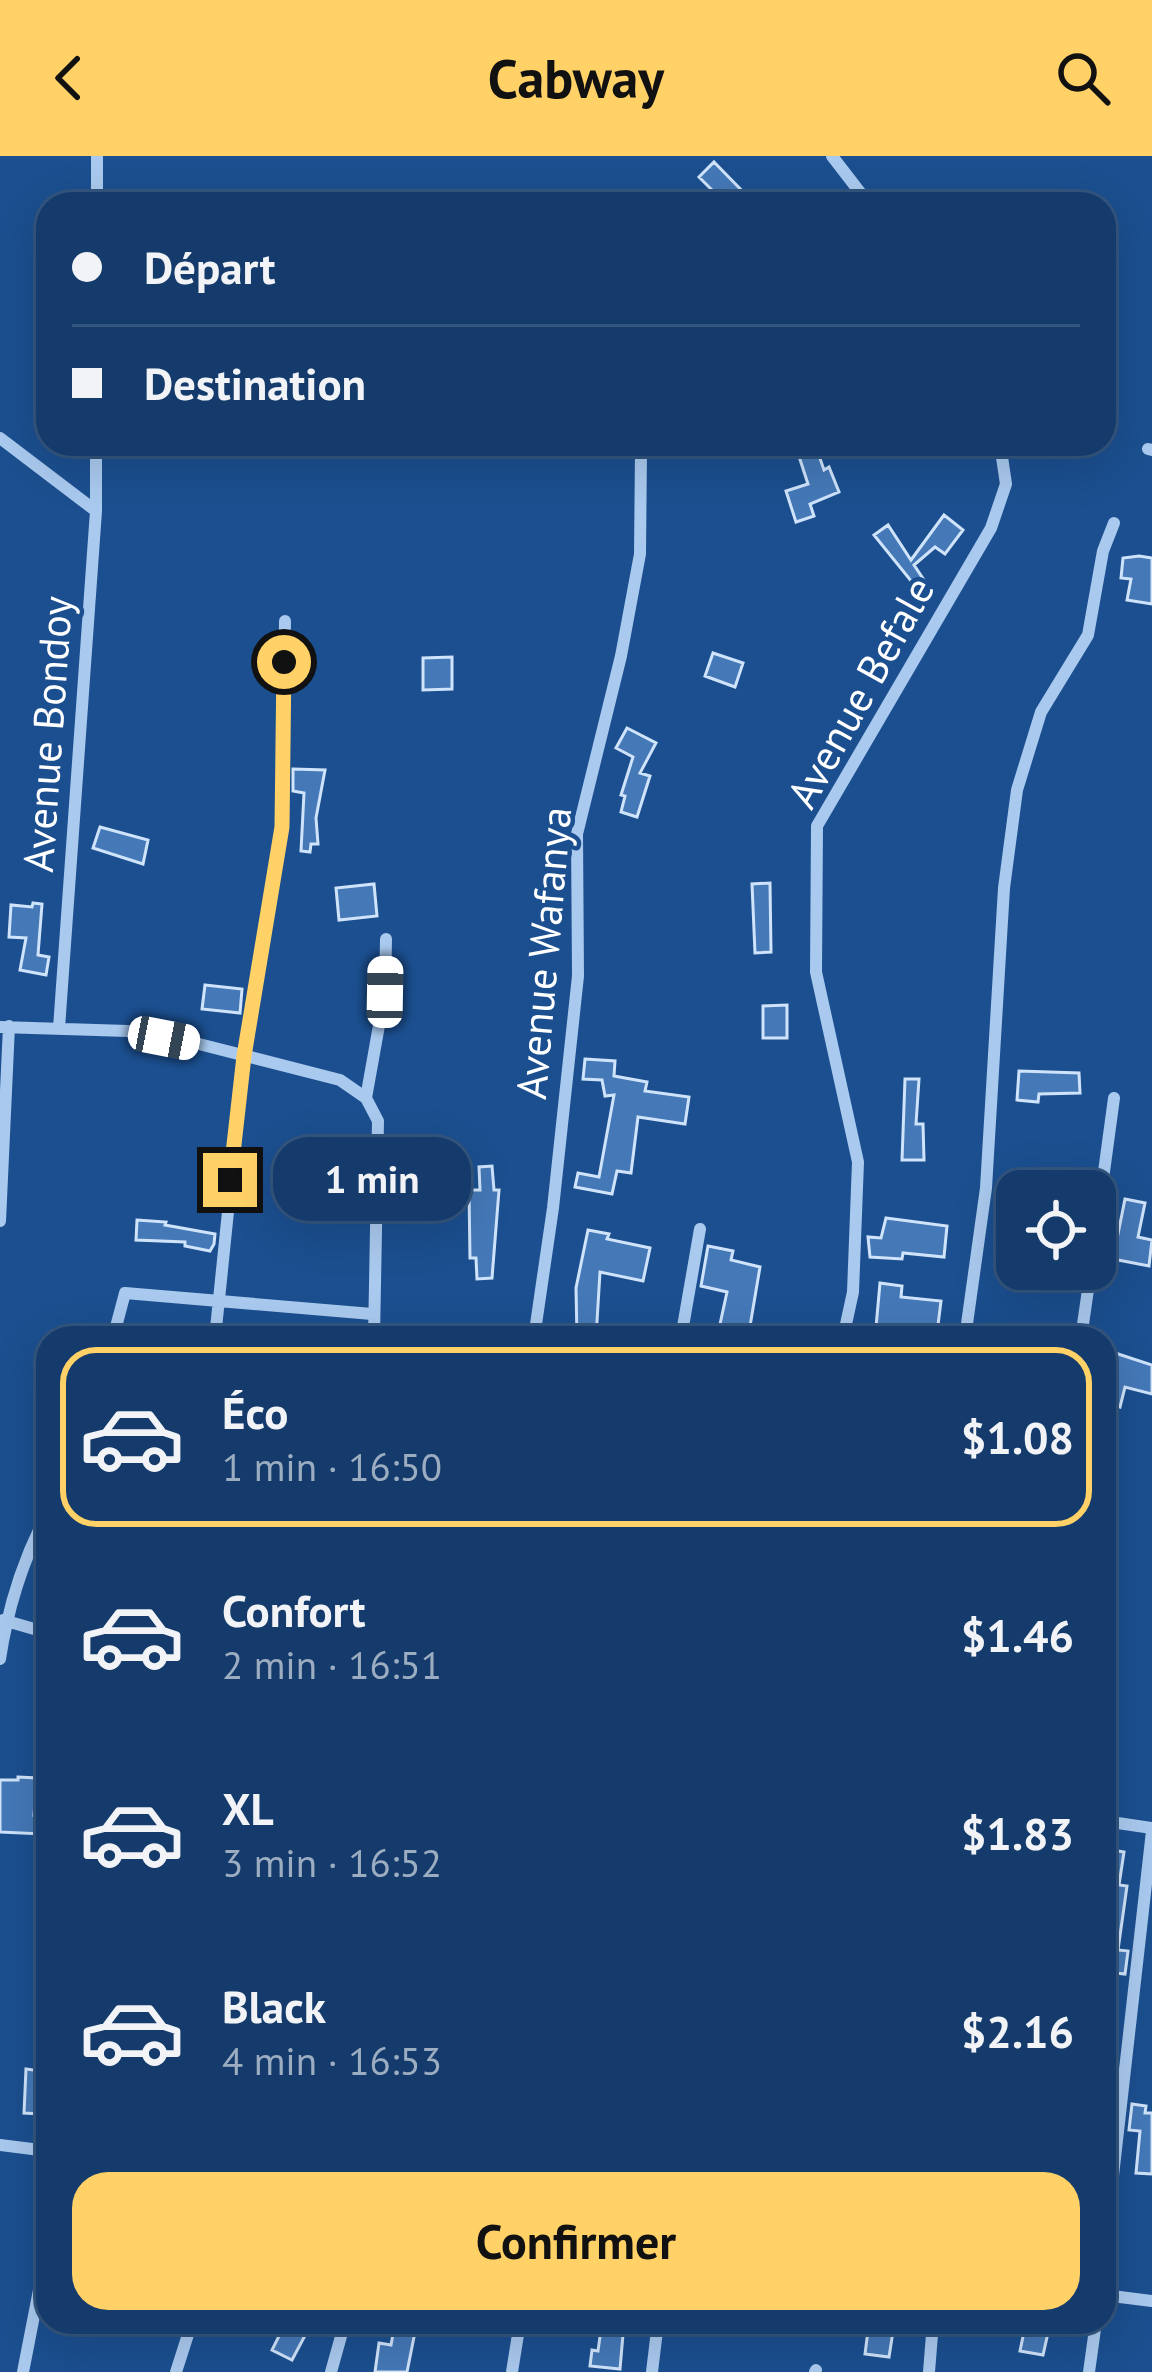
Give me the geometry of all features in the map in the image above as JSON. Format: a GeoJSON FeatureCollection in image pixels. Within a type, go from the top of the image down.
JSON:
{"type":"FeatureCollection","features":[{"type":"Feature","properties":{"kind":"street"},"geometry":{"type":"LineString","coordinates":[[97,156],[97,192]]}},
{"type":"Feature","properties":{"kind":"street"},"geometry":{"type":"LineString","coordinates":[[832,156],[859,192]]}},
{"type":"Feature","properties":{"kind":"street"},"geometry":{"type":"LineString","coordinates":[[0,437],[96,511]]}},
{"type":"Feature","properties":{"kind":"street","name":"Avenue Bondoy"},"geometry":{"type":"LineString","coordinates":[[59,1028],[96,456]]}},
{"type":"Feature","properties":{"kind":"street","name":"Avenue Wafanya"},"geometry":{"type":"LineString","coordinates":[[536,1326],[554,1208],[578,976],[578,834],[640,554],[641,456]]}},
{"type":"Feature","properties":{"kind":"street","name":"Avenue Befale"},"geometry":{"type":"LineString","coordinates":[[846,1326],[853,1292],[858,1162],[816,972],[817,826],[991,528],[1006,484],[1002,456]]}},
{"type":"Feature","properties":{"kind":"street"},"geometry":{"type":"LineString","coordinates":[[967,1326],[986,1188],[1004,888],[1017,790],[1041,712],[1088,635],[1103,551],[1114,523]]}},
{"type":"Feature","properties":{"kind":"street"},"geometry":{"type":"LineString","coordinates":[[216,1326],[244,1056],[282,827],[285,621]]}},
{"type":"Feature","properties":{"kind":"street"},"geometry":{"type":"LineString","coordinates":[[366,1098],[385,992],[386,939]]}},
{"type":"Feature","properties":{"kind":"street"},"geometry":{"type":"LineString","coordinates":[[0,1221],[4,1027],[128,1031],[340,1080],[366,1098],[377,1120],[373,1326]]}},
{"type":"Feature","properties":{"kind":"street"},"geometry":{"type":"LineString","coordinates":[[1104,1170],[1114,1098]]}},
{"type":"Feature","properties":{"kind":"street"},"geometry":{"type":"LineString","coordinates":[[683,1326],[700,1228]]}},
{"type":"Feature","properties":{"kind":"street"},"geometry":{"type":"LineString","coordinates":[[1084,1326],[1088,1290]]}},
{"type":"Feature","properties":{"kind":"street"},"geometry":{"type":"LineString","coordinates":[[116,1326],[125,1293],[372,1314]]}},
{"type":"Feature","properties":{"kind":"street"},"geometry":{"type":"LineString","coordinates":[[0,1659],[3,1620],[36,1534]]}},
{"type":"Feature","properties":{"kind":"street"},"geometry":{"type":"LineString","coordinates":[[3,1620],[36,1630]]}},
{"type":"Feature","properties":{"kind":"street"},"geometry":{"type":"LineString","coordinates":[[1116,1823],[1152,1830],[1116,2149]]}},
{"type":"Feature","properties":{"kind":"street"},"geometry":{"type":"LineString","coordinates":[[0,2145],[36,2150]]}},
{"type":"Feature","properties":{"kind":"street"},"geometry":{"type":"LineString","coordinates":[[1116,2296],[1152,2301]]}},
{"type":"Feature","properties":{"kind":"street"},"geometry":{"type":"LineString","coordinates":[[23,2372],[36,2305]]}},
{"type":"Feature","properties":{"kind":"street"},"geometry":{"type":"LineString","coordinates":[[176,2372],[188,2334]]}},
{"type":"Feature","properties":{"kind":"street"},"geometry":{"type":"LineString","coordinates":[[331,2372],[341,2334]]}},
{"type":"Feature","properties":{"kind":"street"},"geometry":{"type":"LineString","coordinates":[[512,2372],[518,2334]]}},
{"type":"Feature","properties":{"kind":"street"},"geometry":{"type":"LineString","coordinates":[[652,2372],[657,2334]]}},
{"type":"Feature","properties":{"kind":"street"},"geometry":{"type":"LineString","coordinates":[[929,2372],[932,2334]]}},
{"type":"Feature","properties":{"kind":"street"},"geometry":{"type":"LineString","coordinates":[[1090,2372],[1095,2334]]}},
{"type":"Feature","properties":{"kind":"building"},"geometry":{"type":"Polygon","coordinates":[[[714,162],[743,192],[714,192],[699,177],[714,162]]]}},
{"type":"Feature","properties":{"kind":"building"},"geometry":{"type":"Polygon","coordinates":[[[799,456],[819,456],[839,492],[810,504],[814,516],[796,522],[786,491],[808,484],[799,456]]]}},
{"type":"Feature","properties":{"kind":"building"},"geometry":{"type":"Polygon","coordinates":[[[944,515],[963,530],[945,554],[935,547],[914,565],[928,586],[920,592],[874,535],[888,525],[911,560],[944,515]]]}},
{"type":"Feature","properties":{"kind":"building"},"geometry":{"type":"Polygon","coordinates":[[[1123,558],[1152,558],[1152,604],[1127,600],[1131,579],[1121,578],[1123,558]]]}},
{"type":"Feature","properties":{"kind":"building"},"geometry":{"type":"Polygon","coordinates":[[[713,653],[743,663],[735,687],[705,676],[713,653]]]}},
{"type":"Feature","properties":{"kind":"building"},"geometry":{"type":"Polygon","coordinates":[[[452,657],[452,689],[423,690],[423,658],[452,657]]]}},
{"type":"Feature","properties":{"kind":"building"},"geometry":{"type":"Polygon","coordinates":[[[627,728],[656,743],[640,773],[650,776],[637,817],[621,812],[625,796],[621,795],[633,757],[616,748],[627,728]]]}},
{"type":"Feature","properties":{"kind":"building"},"geometry":{"type":"Polygon","coordinates":[[[293,769],[325,770],[316,818],[318,844],[311,844],[310,852],[301,851],[304,793],[293,791],[293,769]]]}},
{"type":"Feature","properties":{"kind":"building"},"geometry":{"type":"Polygon","coordinates":[[[100,827],[148,840],[143,864],[93,848],[100,827]]]}},
{"type":"Feature","properties":{"kind":"building"},"geometry":{"type":"Polygon","coordinates":[[[770,883],[771,952],[755,953],[752,884],[770,883]]]}},
{"type":"Feature","properties":{"kind":"building"},"geometry":{"type":"Polygon","coordinates":[[[374,884],[377,916],[339,920],[336,888],[374,884]]]}},
{"type":"Feature","properties":{"kind":"building"},"geometry":{"type":"Polygon","coordinates":[[[42,904],[38,955],[49,957],[46,975],[20,970],[26,938],[9,937],[11,905],[32,907],[42,904]]]}},
{"type":"Feature","properties":{"kind":"building"},"geometry":{"type":"Polygon","coordinates":[[[205,985],[242,989],[240,1013],[202,1009],[205,985]]]}},
{"type":"Feature","properties":{"kind":"building"},"geometry":{"type":"Polygon","coordinates":[[[787,1005],[787,1038],[763,1038],[763,1006],[787,1005]]]}},
{"type":"Feature","properties":{"kind":"building"},"geometry":{"type":"Polygon","coordinates":[[[585,1059],[615,1061],[614,1076],[647,1082],[645,1091],[689,1097],[685,1124],[638,1117],[631,1173],[617,1171],[612,1194],[575,1187],[578,1173],[599,1177],[614,1095],[605,1096],[602,1080],[583,1079],[585,1059]]]}},
{"type":"Feature","properties":{"kind":"building"},"geometry":{"type":"Polygon","coordinates":[[[1019,1071],[1079,1073],[1080,1093],[1039,1094],[1038,1102],[1017,1100],[1019,1071]]]}},
{"type":"Feature","properties":{"kind":"building"},"geometry":{"type":"Polygon","coordinates":[[[905,1079],[919,1079],[916,1124],[923,1124],[924,1160],[902,1160],[905,1079]]]}},
{"type":"Feature","properties":{"kind":"building"},"geometry":{"type":"Polygon","coordinates":[[[321,1148],[352,1158],[349,1177],[330,1175],[328,1206],[310,1206],[311,1182],[316,1182],[321,1148]]]}},
{"type":"Feature","properties":{"kind":"building"},"geometry":{"type":"Polygon","coordinates":[[[492,1166],[494,1190],[499,1190],[492,1278],[477,1279],[476,1258],[470,1258],[469,1190],[480,1190],[479,1167],[492,1166]]]}},
{"type":"Feature","properties":{"kind":"building"},"geometry":{"type":"Polygon","coordinates":[[[1125,1199],[1145,1203],[1138,1237],[1152,1240],[1149,1266],[1116,1260],[1125,1199]]]}},
{"type":"Feature","properties":{"kind":"building"},"geometry":{"type":"Polygon","coordinates":[[[886,1218],[947,1226],[944,1257],[903,1253],[902,1259],[870,1257],[868,1237],[881,1238],[886,1218]]]}},
{"type":"Feature","properties":{"kind":"building"},"geometry":{"type":"Polygon","coordinates":[[[137,1220],[215,1234],[214,1244],[210,1251],[185,1246],[185,1242],[136,1240],[137,1220]]]}},
{"type":"Feature","properties":{"kind":"building"},"geometry":{"type":"Polygon","coordinates":[[[588,1230],[650,1248],[643,1281],[600,1272],[597,1326],[577,1326],[576,1288],[588,1230]]]}},
{"type":"Feature","properties":{"kind":"building"},"geometry":{"type":"Polygon","coordinates":[[[708,1246],[733,1251],[731,1260],[760,1267],[750,1326],[720,1326],[727,1292],[701,1286],[708,1246]]]}},
{"type":"Feature","properties":{"kind":"building"},"geometry":{"type":"Polygon","coordinates":[[[880,1283],[902,1286],[901,1297],[941,1301],[938,1326],[876,1326],[880,1283]]]}},
{"type":"Feature","properties":{"kind":"building"},"geometry":{"type":"Polygon","coordinates":[[[1116,1353],[1152,1365],[1152,1394],[1125,1387],[1120,1407],[1116,1406],[1116,1353]]]}},
{"type":"Feature","properties":{"kind":"building"},"geometry":{"type":"Polygon","coordinates":[[[36,1778],[36,1834],[0,1832],[0,1780],[36,1778]]]}},
{"type":"Feature","properties":{"kind":"building"},"geometry":{"type":"Polygon","coordinates":[[[1116,1851],[1124,1852],[1119,1885],[1127,1886],[1118,1950],[1128,1951],[1125,1974],[1116,1973],[1116,1851]]]}},
{"type":"Feature","properties":{"kind":"building"},"geometry":{"type":"Polygon","coordinates":[[[26,2069],[36,2070],[36,2114],[24,2113],[26,2069]]]}},
{"type":"Feature","properties":{"kind":"building"},"geometry":{"type":"Polygon","coordinates":[[[1132,2104],[1146,2106],[1145,2113],[1152,2113],[1152,2174],[1136,2173],[1140,2131],[1129,2130],[1132,2104]]]}},
{"type":"Feature","properties":{"kind":"building"},"geometry":{"type":"Polygon","coordinates":[[[280,2334],[306,2334],[292,2360],[272,2350],[280,2334]]]}},
{"type":"Feature","properties":{"kind":"building"},"geometry":{"type":"Polygon","coordinates":[[[393,2334],[415,2334],[407,2372],[375,2372],[379,2343],[391,2345],[393,2334]]]}},
{"type":"Feature","properties":{"kind":"building"},"geometry":{"type":"Polygon","coordinates":[[[600,2334],[623,2334],[620,2369],[590,2366],[592,2350],[598,2351],[600,2334]]]}},
{"type":"Feature","properties":{"kind":"building"},"geometry":{"type":"Polygon","coordinates":[[[868,2334],[893,2334],[889,2357],[865,2354],[868,2334]]]}},
{"type":"Feature","properties":{"kind":"building"},"geometry":{"type":"Polygon","coordinates":[[[1024,2334],[1048,2334],[1043,2355],[1020,2351],[1024,2334]]]}},
{"type":"Feature","properties":{"kind":"route"},"geometry":{"type":"LineString","coordinates":[[230,1180],[244,1056],[282,827],[284,662]]}}]}
